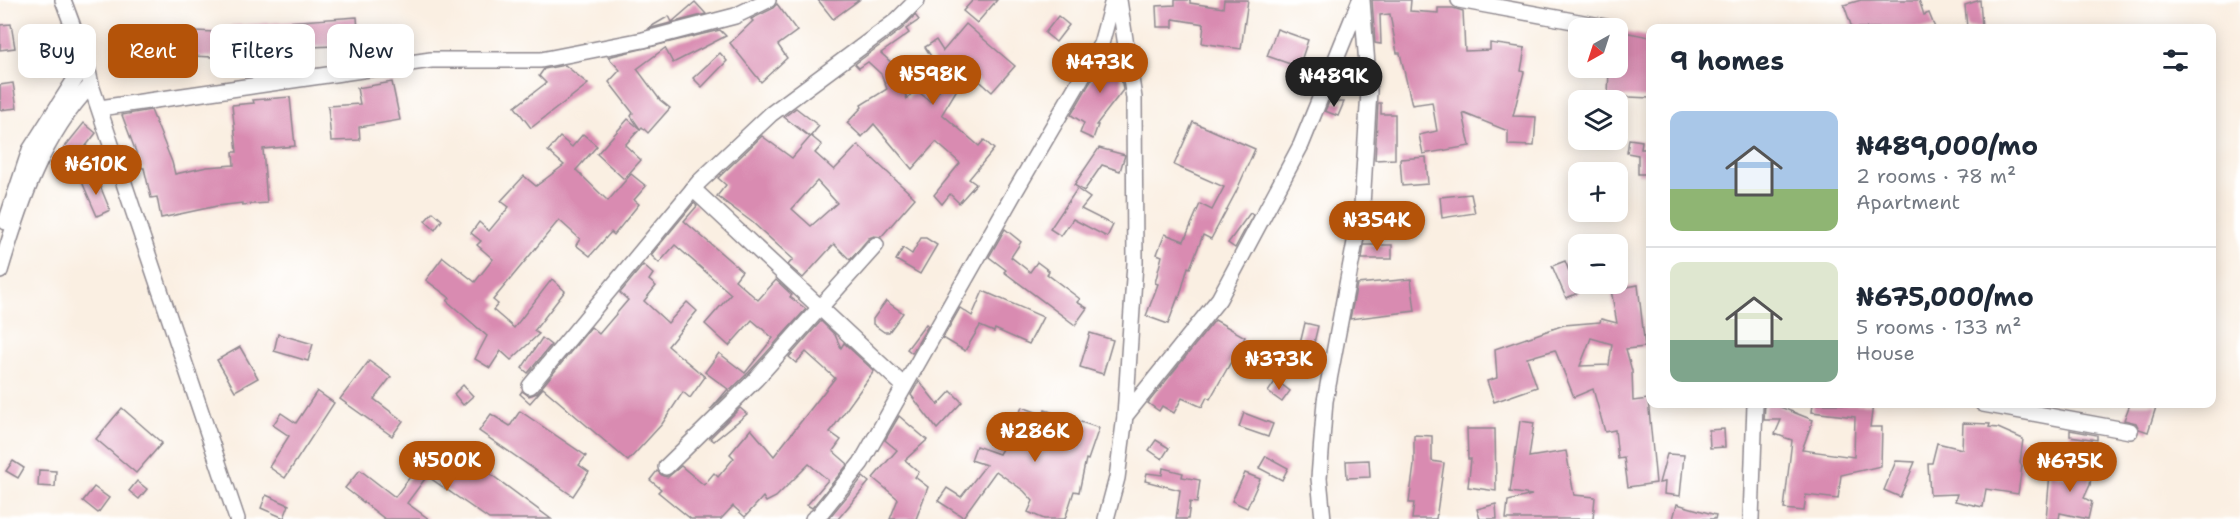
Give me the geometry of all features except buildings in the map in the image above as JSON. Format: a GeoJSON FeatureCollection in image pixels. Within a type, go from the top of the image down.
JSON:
{"type":"FeatureCollection","features":[{"type":"Feature","properties":{"kind":"street"},"geometry":{"type":"LineString","coordinates":[[63,0],[72,24]]}},
{"type":"Feature","properties":{"kind":"street"},"geometry":{"type":"LineString","coordinates":[[99,108],[431,60],[541,60],[643,40],[735,16],[768,0]]}},
{"type":"Feature","properties":{"kind":"street"},"geometry":{"type":"LineString","coordinates":[[531,386],[693,189],[771,114],[896,21],[917,0]]}},
{"type":"Feature","properties":{"kind":"street"},"geometry":{"type":"LineString","coordinates":[[813,519],[819,515],[861,464],[1101,44],[1113,0]]}},
{"type":"Feature","properties":{"kind":"street"},"geometry":{"type":"LineString","coordinates":[[1106,519],[1117,478],[1125,416],[1135,263],[1134,98],[1119,0]]}},
{"type":"Feature","properties":{"kind":"street"},"geometry":{"type":"LineString","coordinates":[[1125,416],[1219,299],[1301,145],[1361,0]]}},
{"type":"Feature","properties":{"kind":"street"},"geometry":{"type":"LineString","coordinates":[[1323,519],[1318,478],[1324,401],[1362,205],[1369,91],[1361,0]]}},
{"type":"Feature","properties":{"kind":"street"},"geometry":{"type":"LineString","coordinates":[[1459,0],[1568,20]]}},
{"type":"Feature","properties":{"kind":"street"},"geometry":{"type":"LineString","coordinates":[[0,240],[30,150],[76,78]]}},
{"type":"Feature","properties":{"kind":"street"},"geometry":{"type":"LineString","coordinates":[[89,78],[237,519]]}},
{"type":"Feature","properties":{"kind":"street"},"geometry":{"type":"LineString","coordinates":[[0,271],[40,156],[75,101],[91,85]]}},
{"type":"Feature","properties":{"kind":"street"},"geometry":{"type":"LineString","coordinates":[[693,189],[904,386]]}},
{"type":"Feature","properties":{"kind":"street"},"geometry":{"type":"LineString","coordinates":[[666,467],[756,379],[876,245]]}},
{"type":"Feature","properties":{"kind":"street"},"geometry":{"type":"LineString","coordinates":[[1751,519],[1755,408]]}},
{"type":"Feature","properties":{"kind":"street"},"geometry":{"type":"LineString","coordinates":[[2005,408],[2130,431]]}}]}
